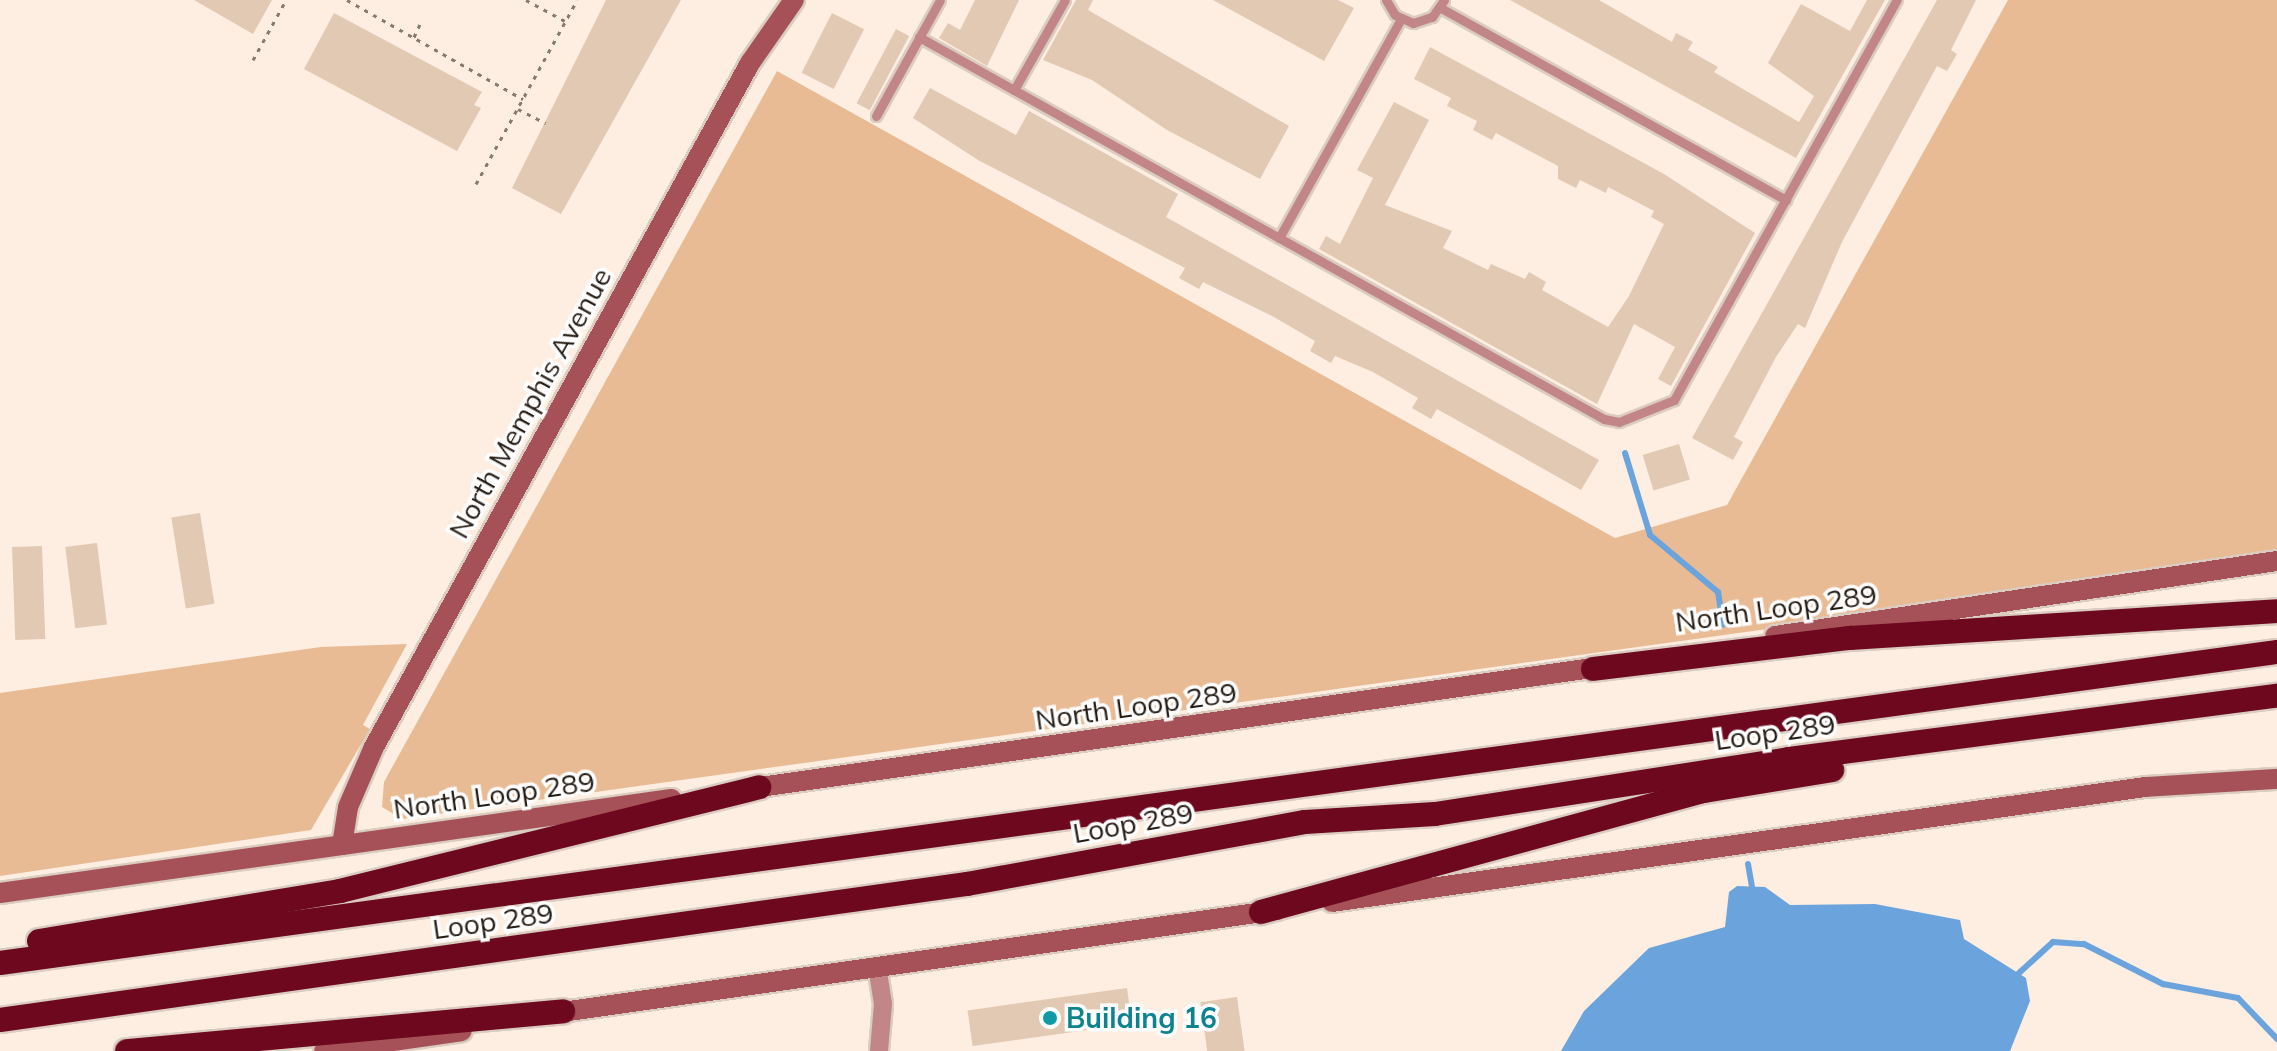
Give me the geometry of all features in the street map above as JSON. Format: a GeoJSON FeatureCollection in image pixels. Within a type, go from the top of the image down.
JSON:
{"type":"FeatureCollection","features":[{"type":"Feature","properties":{"kind":"highway"},"geometry":{"type":"LineString","coordinates":[[1593,669],[1648,668],[1850,638],[2277,611]]}},
{"type":"Feature","properties":{"kind":"highway","name":"Loop 289"},"geometry":{"type":"LineString","coordinates":[[0,963],[2277,652]]}},
{"type":"Feature","properties":{"kind":"highway","name":"Loop 289"},"geometry":{"type":"LineString","coordinates":[[0,1020],[967,884],[1305,822],[1435,814],[1804,757],[2277,696]]}},
{"type":"Feature","properties":{"kind":"highway"},"geometry":{"type":"LineString","coordinates":[[1261,912],[1704,791],[2062,737],[2129,717]]}},
{"type":"Feature","properties":{"kind":"highway"},"geometry":{"type":"LineString","coordinates":[[0,946],[340,891],[759,787]]}},
{"type":"Feature","properties":{"kind":"highway"},"geometry":{"type":"LineString","coordinates":[[127,1051],[563,1011]]}},
{"type":"Feature","properties":{"kind":"main road","name":"North Memphis Avenue"},"geometry":{"type":"LineString","coordinates":[[342,845],[348,807],[374,747],[743,76],[794,0]]}},
{"type":"Feature","properties":{"kind":"main road","name":"North Loop 289"},"geometry":{"type":"LineString","coordinates":[[0,893],[1593,669],[1646,655],[2277,561]]}},
{"type":"Feature","properties":{"kind":"main road"},"geometry":{"type":"LineString","coordinates":[[324,1051],[563,1011],[2145,787],[2277,779]]}},
{"type":"Feature","properties":{"kind":"street"},"geometry":{"type":"LineString","coordinates":[[877,966],[879,1051]]}},
{"type":"Feature","properties":{"kind":"lane"},"geometry":{"type":"LineString","coordinates":[[876,116],[940,0]]}},
{"type":"Feature","properties":{"kind":"lane"},"geometry":{"type":"LineString","coordinates":[[1014,90],[1065,0]]}},
{"type":"Feature","properties":{"kind":"lane"},"geometry":{"type":"LineString","coordinates":[[1386,0],[1401,19],[1420,22],[1442,4],[1786,200]]}},
{"type":"Feature","properties":{"kind":"lane"},"geometry":{"type":"LineString","coordinates":[[919,37],[1604,419],[1619,422],[1674,400],[1897,0]]}},
{"type":"Feature","properties":{"kind":"lane"},"geometry":{"type":"LineString","coordinates":[[1279,238],[1401,19]]}},
{"type":"Feature","properties":{"kind":"path"},"geometry":{"type":"LineString","coordinates":[[253,60],[286,0]]}},
{"type":"Feature","properties":{"kind":"path"},"geometry":{"type":"LineString","coordinates":[[347,0],[523,99]]}},
{"type":"Feature","properties":{"kind":"path"},"geometry":{"type":"LineString","coordinates":[[526,0],[566,21]]}},
{"type":"Feature","properties":{"kind":"path"},"geometry":{"type":"LineString","coordinates":[[476,184],[577,0]]}},
{"type":"Feature","properties":{"kind":"path"},"geometry":{"type":"LineString","coordinates":[[414,37],[421,22]]}},
{"type":"Feature","properties":{"kind":"path"},"geometry":{"type":"LineString","coordinates":[[518,109],[546,123]]}},
{"type":"Feature","properties":{"kind":"shaded area"},"geometry":{"type":"Polygon","coordinates":[[[2008,0],[2277,0],[2277,552],[1982,599],[402,819],[382,807],[384,782],[777,71],[1615,538],[1727,505],[2008,0]]]}},
{"type":"Feature","properties":{"kind":"shaded area"},"geometry":{"type":"Polygon","coordinates":[[[407,644],[363,725],[370,729],[311,830],[0,876],[0,693],[321,647],[407,644]]]}},
{"type":"Feature","properties":{"kind":"water"},"geometry":{"type":"Polygon","coordinates":[[[1737,886],[1765,887],[1790,905],[1875,904],[1960,920],[1964,939],[2026,978],[2030,1001],[2010,1051],[1561,1051],[1584,1011],[1649,948],[1725,927],[1729,892],[1737,886]]]}},
{"type":"Feature","properties":{"kind":"building"},"geometry":{"type":"Polygon","coordinates":[[[194,0],[272,0],[253,34],[194,0]]]}},
{"type":"Feature","properties":{"kind":"building"},"geometry":{"type":"Polygon","coordinates":[[[606,0],[681,0],[561,214],[512,188],[606,0]]]}},
{"type":"Feature","properties":{"kind":"building"},"geometry":{"type":"Polygon","coordinates":[[[975,0],[1019,0],[987,66],[939,38],[948,23],[960,30],[975,0]]]}},
{"type":"Feature","properties":{"kind":"building"},"geometry":{"type":"Polygon","coordinates":[[[1076,0],[1093,0],[1088,10],[1289,126],[1260,179],[1167,130],[1092,80],[1043,60],[1076,0]]]}},
{"type":"Feature","properties":{"kind":"building"},"geometry":{"type":"Polygon","coordinates":[[[1213,0],[1338,0],[1354,8],[1324,61],[1213,0]]]}},
{"type":"Feature","properties":{"kind":"building"},"geometry":{"type":"Polygon","coordinates":[[[1510,0],[1599,0],[1672,42],[1676,33],[1693,42],[1688,50],[1718,67],[1714,72],[1799,122],[1814,96],[1768,63],[1801,4],[1850,31],[1867,0],[1885,0],[1796,158],[1510,0]]]}},
{"type":"Feature","properties":{"kind":"building"},"geometry":{"type":"Polygon","coordinates":[[[1937,0],[1976,0],[1951,50],[1957,54],[1947,71],[1937,66],[1842,242],[1805,328],[1798,324],[1776,357],[1734,437],[1743,442],[1733,460],[1692,438],[1937,0]]]}},
{"type":"Feature","properties":{"kind":"building"},"geometry":{"type":"Polygon","coordinates":[[[334,13],[482,92],[474,105],[481,108],[457,151],[304,69],[334,13]]]}},
{"type":"Feature","properties":{"kind":"building"},"geometry":{"type":"Polygon","coordinates":[[[832,13],[864,29],[834,89],[802,73],[832,13]]]}},
{"type":"Feature","properties":{"kind":"building"},"geometry":{"type":"Polygon","coordinates":[[[896,29],[909,36],[870,110],[857,103],[896,29]]]}},
{"type":"Feature","properties":{"kind":"building"},"geometry":{"type":"Polygon","coordinates":[[[1430,47],[1664,174],[1755,233],[1671,386],[1658,379],[1675,347],[1634,324],[1597,404],[1319,249],[1326,236],[1340,244],[1373,178],[1357,170],[1394,102],[1429,120],[1385,205],[1452,231],[1443,248],[1488,270],[1491,264],[1525,279],[1529,272],[1546,282],[1542,290],[1608,327],[1629,296],[1664,224],[1651,217],[1654,211],[1608,187],[1606,193],[1580,180],[1576,188],[1558,179],[1558,166],[1496,133],[1492,140],[1473,130],[1477,121],[1447,106],[1451,98],[1414,79],[1430,47]]]}},
{"type":"Feature","properties":{"kind":"building"},"geometry":{"type":"Polygon","coordinates":[[[930,88],[1016,135],[1029,111],[1178,194],[1166,217],[1599,460],[1581,490],[1437,409],[1431,419],[1412,408],[1418,398],[1373,372],[1335,356],[1331,363],[1310,351],[1315,341],[1203,282],[1199,289],[1179,278],[1185,268],[978,160],[913,118],[930,88]]]}},
{"type":"Feature","properties":{"kind":"building"},"geometry":{"type":"Polygon","coordinates":[[[1679,444],[1690,479],[1653,490],[1643,455],[1679,444]]]}},
{"type":"Feature","properties":{"kind":"building"},"geometry":{"type":"Polygon","coordinates":[[[200,513],[214,604],[186,608],[171,518],[200,513]]]}},
{"type":"Feature","properties":{"kind":"building"},"geometry":{"type":"Polygon","coordinates":[[[97,543],[107,624],[75,628],[65,547],[97,543]]]}},
{"type":"Feature","properties":{"kind":"building"},"geometry":{"type":"Polygon","coordinates":[[[42,546],[45,639],[15,640],[12,547],[42,546]]]}},
{"type":"Feature","properties":{"kind":"building","name":"Building 16"},"geometry":{"type":"Polygon","coordinates":[[[1127,988],[1132,1024],[973,1046],[968,1010],[1127,988]]]}},
{"type":"Feature","properties":{"kind":"building"},"geometry":{"type":"Polygon","coordinates":[[[1237,997],[1245,1051],[1207,1051],[1200,1002],[1237,997]]]}},
{"type":"Feature","properties":{"kind":"waterway"},"geometry":{"type":"LineString","coordinates":[[1625,453],[1650,535],[1718,592],[1723,625]]}},
{"type":"Feature","properties":{"kind":"waterway"},"geometry":{"type":"LineString","coordinates":[[1748,864],[1752,886]]}},
{"type":"Feature","properties":{"kind":"waterway"},"geometry":{"type":"LineString","coordinates":[[2019,973],[2053,942],[2084,944],[2163,984],[2238,998],[2277,1039]]}},
{"type":"Feature","properties":{"kind":"place","name":"Building 16"},"geometry":{"type":"Point","coordinates":[1050,1018]}}]}
